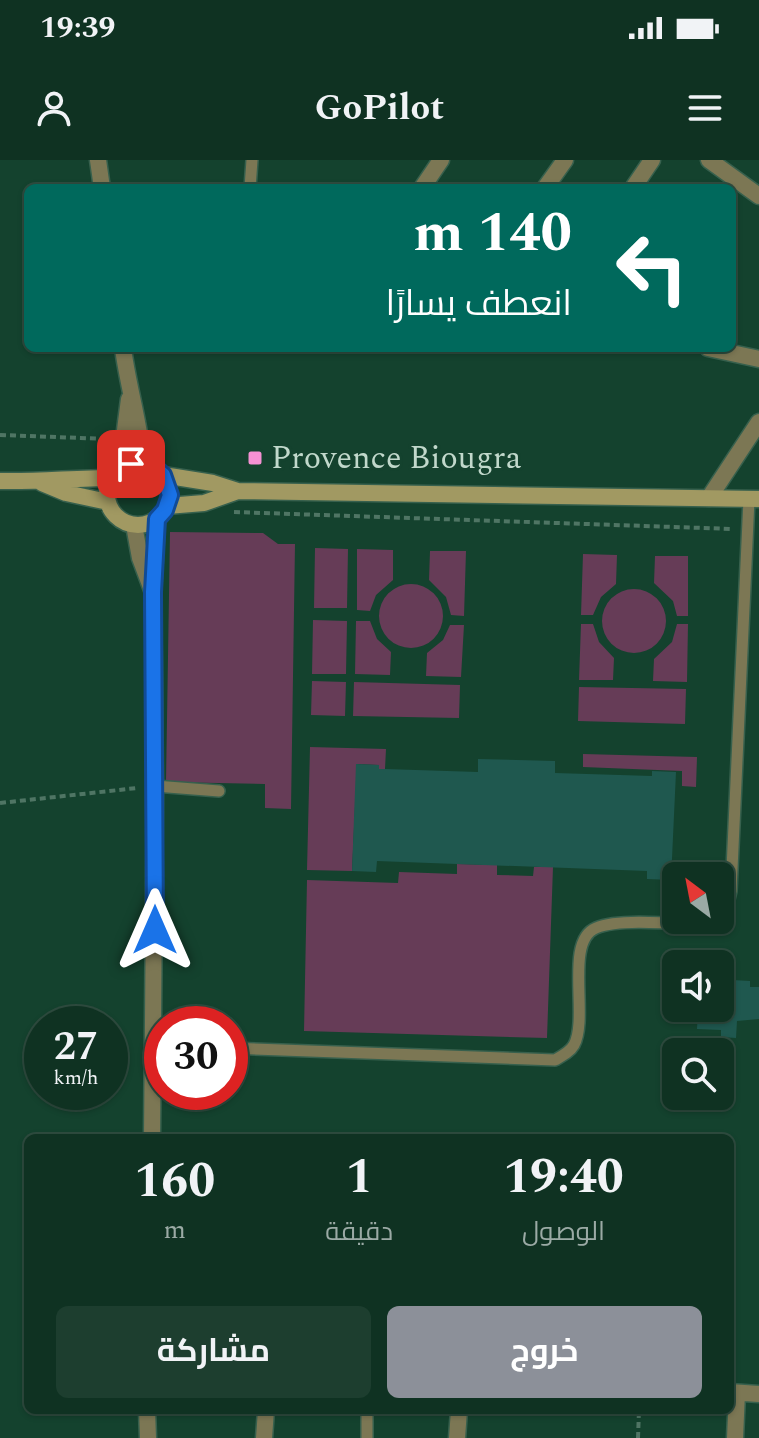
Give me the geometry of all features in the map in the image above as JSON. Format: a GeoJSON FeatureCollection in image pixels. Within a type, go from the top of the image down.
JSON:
{"type":"FeatureCollection","features":[{"type":"Feature","properties":{"kind":"main road"},"geometry":{"type":"LineString","coordinates":[[0,481],[40,482],[116,474],[131,464],[143,463],[163,475],[170,495],[162,512]]}},
{"type":"Feature","properties":{"kind":"main road"},"geometry":{"type":"LineString","coordinates":[[116,474],[108,490],[108,502],[113,513],[122,521],[134,525],[146,524],[162,512],[204,503],[238,491]]}},
{"type":"Feature","properties":{"kind":"main road"},"geometry":{"type":"LineString","coordinates":[[163,475],[213,483],[238,491],[754,499]]}},
{"type":"Feature","properties":{"kind":"main road"},"geometry":{"type":"LineString","coordinates":[[40,482],[66,493],[108,502]]}},
{"type":"Feature","properties":{"kind":"street"},"geometry":{"type":"LineString","coordinates":[[98,160],[101,184]]}},
{"type":"Feature","properties":{"kind":"street"},"geometry":{"type":"LineString","coordinates":[[425,184],[441,160]]}},
{"type":"Feature","properties":{"kind":"street"},"geometry":{"type":"LineString","coordinates":[[548,184],[565,160]]}},
{"type":"Feature","properties":{"kind":"street"},"geometry":{"type":"LineString","coordinates":[[636,184],[652,160]]}},
{"type":"Feature","properties":{"kind":"street"},"geometry":{"type":"LineString","coordinates":[[709,160],[726,182]]}},
{"type":"Feature","properties":{"kind":"street"},"geometry":{"type":"LineString","coordinates":[[736,186],[759,196]]}},
{"type":"Feature","properties":{"kind":"street"},"geometry":{"type":"LineString","coordinates":[[124,352],[143,463]]}},
{"type":"Feature","properties":{"kind":"street"},"geometry":{"type":"LineString","coordinates":[[727,352],[759,359]]}},
{"type":"Feature","properties":{"kind":"street"},"geometry":{"type":"LineString","coordinates":[[116,474],[130,398]]}},
{"type":"Feature","properties":{"kind":"street"},"geometry":{"type":"LineString","coordinates":[[709,498],[759,422]]}},
{"type":"Feature","properties":{"kind":"street"},"geometry":{"type":"LineString","coordinates":[[158,1006],[153,592],[162,512]]}},
{"type":"Feature","properties":{"kind":"street"},"geometry":{"type":"LineString","coordinates":[[134,525],[140,558],[153,592]]}},
{"type":"Feature","properties":{"kind":"street"},"geometry":{"type":"LineString","coordinates":[[152,1134],[154,1110]]}},
{"type":"Feature","properties":{"kind":"street"},"geometry":{"type":"LineString","coordinates":[[734,1392],[759,1394]]}},
{"type":"Feature","properties":{"kind":"street"},"geometry":{"type":"LineString","coordinates":[[147,1414],[148,1438]]}},
{"type":"Feature","properties":{"kind":"street"},"geometry":{"type":"LineString","coordinates":[[264,1438],[266,1414]]}},
{"type":"Feature","properties":{"kind":"street"},"geometry":{"type":"LineString","coordinates":[[457,1438],[459,1414]]}},
{"type":"Feature","properties":{"kind":"street"},"geometry":{"type":"LineString","coordinates":[[734,1414],[735,1438]]}},
{"type":"Feature","properties":{"kind":"lane"},"geometry":{"type":"LineString","coordinates":[[250,184],[252,160]]}},
{"type":"Feature","properties":{"kind":"lane"},"geometry":{"type":"LineString","coordinates":[[248,1049],[555,1060],[574,1046],[578,1030],[580,944],[593,929],[612,924],[714,926],[724,920],[731,891],[748,530],[754,499]]}},
{"type":"Feature","properties":{"kind":"lane"},"geometry":{"type":"LineString","coordinates":[[155,786],[219,791]]}},
{"type":"Feature","properties":{"kind":"lane"},"geometry":{"type":"LineString","coordinates":[[367,1414],[367,1438]]}},
{"type":"Feature","properties":{"kind":"path"},"geometry":{"type":"LineString","coordinates":[[0,435],[123,439]]}},
{"type":"Feature","properties":{"kind":"path"},"geometry":{"type":"LineString","coordinates":[[228,511],[748,530]]}},
{"type":"Feature","properties":{"kind":"path"},"geometry":{"type":"LineString","coordinates":[[0,803],[155,786]]}},
{"type":"Feature","properties":{"kind":"path"},"geometry":{"type":"LineString","coordinates":[[638,1438],[639,1414]]}},
{"type":"Feature","properties":{"kind":"shaded area"},"geometry":{"type":"Polygon","coordinates":[[[170,532],[263,533],[278,544],[295,544],[291,809],[265,808],[265,784],[166,782],[170,532]]]}},
{"type":"Feature","properties":{"kind":"shaded area"},"geometry":{"type":"Polygon","coordinates":[[[315,548],[348,549],[347,608],[314,608],[315,548]]]}},
{"type":"Feature","properties":{"kind":"shaded area"},"geometry":{"type":"Polygon","coordinates":[[[357,549],[393,550],[393,580],[376,595],[370,611],[357,610],[357,549]]]}},
{"type":"Feature","properties":{"kind":"shaded area"},"geometry":{"type":"Polygon","coordinates":[[[430,551],[466,551],[464,616],[451,615],[446,597],[429,580],[430,551]]]}},
{"type":"Feature","properties":{"kind":"shaded area"},"geometry":{"type":"Polygon","coordinates":[[[583,554],[617,555],[616,584],[601,597],[593,615],[581,615],[583,554]]]}},
{"type":"Feature","properties":{"kind":"shaded area"},"geometry":{"type":"Polygon","coordinates":[[[655,556],[688,556],[688,616],[677,616],[673,601],[654,583],[655,556]]]}},
{"type":"Feature","properties":{"kind":"shaded area"},"geometry":{"type":"Polygon","coordinates":[[[411,584],[429,590],[437,598],[443,616],[437,634],[429,642],[411,648],[393,642],[385,634],[379,616],[385,598],[393,590],[411,584]]]}},
{"type":"Feature","properties":{"kind":"shaded area"},"geometry":{"type":"Polygon","coordinates":[[[634,589],[646,591],[657,598],[664,609],[664,633],[657,644],[646,651],[634,653],[622,651],[611,644],[604,633],[602,621],[604,609],[611,598],[622,591],[634,589]]]}},
{"type":"Feature","properties":{"kind":"shaded area"},"geometry":{"type":"Polygon","coordinates":[[[313,620],[347,621],[346,674],[312,674],[313,620]]]}},
{"type":"Feature","properties":{"kind":"shaded area"},"geometry":{"type":"Polygon","coordinates":[[[356,621],[370,621],[377,639],[391,652],[390,675],[355,674],[356,621]]]}},
{"type":"Feature","properties":{"kind":"shaded area"},"geometry":{"type":"Polygon","coordinates":[[[581,624],[593,624],[599,642],[614,658],[613,680],[579,680],[581,624]]]}},
{"type":"Feature","properties":{"kind":"shaded area"},"geometry":{"type":"Polygon","coordinates":[[[677,624],[688,624],[687,682],[653,681],[654,659],[672,642],[677,624]]]}},
{"type":"Feature","properties":{"kind":"shaded area"},"geometry":{"type":"Polygon","coordinates":[[[450,625],[464,625],[461,677],[426,676],[427,653],[443,640],[450,625]]]}},
{"type":"Feature","properties":{"kind":"shaded area"},"geometry":{"type":"Polygon","coordinates":[[[312,681],[346,682],[345,716],[311,715],[312,681]]]}},
{"type":"Feature","properties":{"kind":"shaded area"},"geometry":{"type":"Polygon","coordinates":[[[354,682],[460,685],[459,718],[353,716],[354,682]]]}},
{"type":"Feature","properties":{"kind":"shaded area"},"geometry":{"type":"Polygon","coordinates":[[[579,687],[686,689],[685,724],[578,721],[579,687]]]}},
{"type":"Feature","properties":{"kind":"shaded area"},"geometry":{"type":"Polygon","coordinates":[[[310,747],[386,749],[385,769],[379,769],[379,765],[357,764],[352,871],[307,870],[310,747]]]}},
{"type":"Feature","properties":{"kind":"shaded area"},"geometry":{"type":"Polygon","coordinates":[[[583,754],[697,757],[696,787],[682,786],[682,771],[583,767],[583,754]]]}},
{"type":"Feature","properties":{"kind":"shaded area"},"geometry":{"type":"Polygon","coordinates":[[[457,864],[497,865],[497,875],[533,876],[534,867],[553,867],[547,1038],[304,1031],[307,880],[398,883],[399,872],[457,874],[457,864]]]}},
{"type":"Feature","properties":{"kind":"building"},"geometry":{"type":"Polygon","coordinates":[[[478,759],[555,761],[555,773],[652,776],[652,771],[676,772],[672,862],[662,862],[662,880],[647,879],[647,871],[377,861],[376,872],[352,871],[356,764],[379,765],[379,769],[478,772],[478,759]]]}},
{"type":"Feature","properties":{"kind":"building"},"geometry":{"type":"Polygon","coordinates":[[[734,980],[750,981],[750,987],[759,987],[759,1019],[737,1021],[736,1038],[721,1037],[721,1030],[697,1029],[697,1022],[734,1022],[734,980]]]}},
{"type":"Feature","properties":{"kind":"place","name":"Provence Biougra"},"geometry":{"type":"Point","coordinates":[255,458]}},
{"type":"Feature","properties":{"kind":"route"},"geometry":{"type":"LineString","coordinates":[[131,464],[143,463],[154,467],[163,475],[170,495],[165,510],[157,519],[153,592],[155,930]]}}]}
